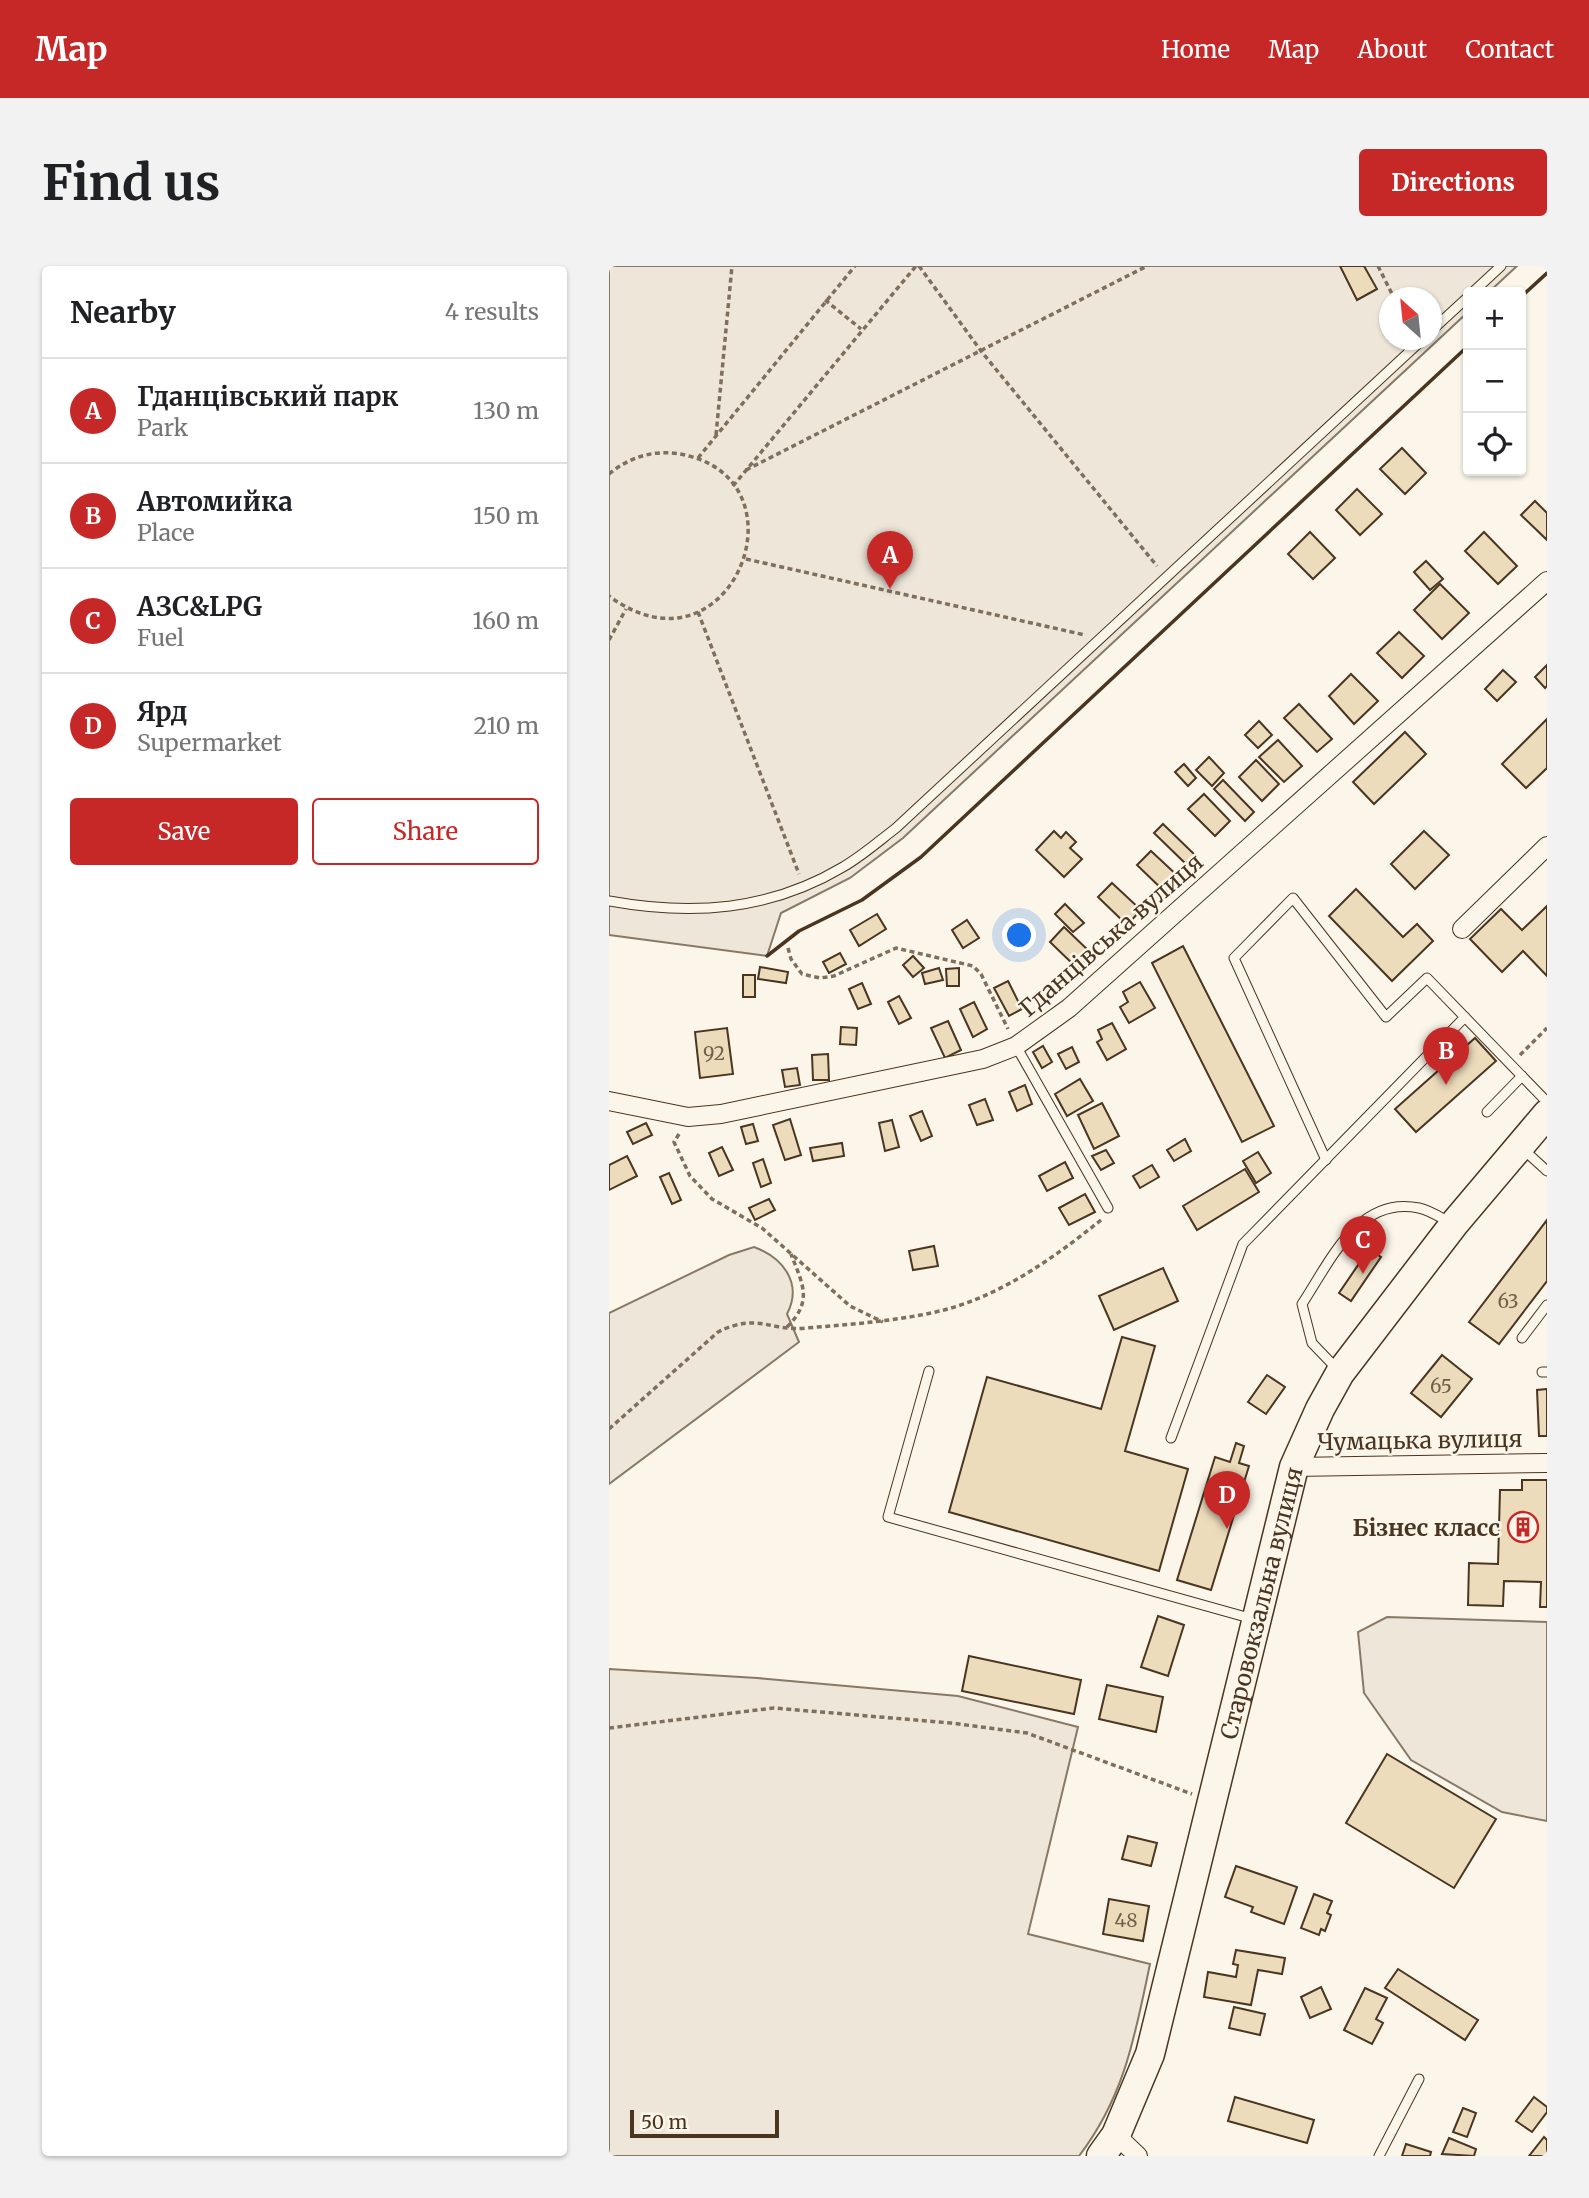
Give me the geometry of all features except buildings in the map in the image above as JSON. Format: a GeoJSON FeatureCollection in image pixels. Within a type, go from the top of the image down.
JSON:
{"type":"FeatureCollection","features":[{"type":"Feature","properties":{"kind":"main road","name":"Старовокзальна вулиця"},"geometry":{"type":"LineString","coordinates":[[1108,2145],[1150,2054],[1294,1467],[1320,1409],[1341,1373],[1454,1224],[1547,1114]]}},
{"type":"Feature","properties":{"kind":"street","name":"Гданцівська вулиця"},"geometry":{"type":"LineString","coordinates":[[609,1101],[688,1117],[721,1114],[943,1070],[1016,1046],[1069,1008],[1543,592]]}},
{"type":"Feature","properties":{"kind":"street"},"geometry":{"type":"LineString","coordinates":[[1462,929],[1547,846]]}},
{"type":"Feature","properties":{"kind":"street","name":"Чумацька вулиця"},"geometry":{"type":"LineString","coordinates":[[1294,1467],[1547,1463]]}},
{"type":"Feature","properties":{"kind":"street"},"geometry":{"type":"LineString","coordinates":[[1108,2145],[1138,2156]]}},
{"type":"Feature","properties":{"kind":"lane"},"geometry":{"type":"LineString","coordinates":[[1478,287],[1501,266]]}},
{"type":"Feature","properties":{"kind":"lane"},"geometry":{"type":"LineString","coordinates":[[1442,321],[1463,302]]}},
{"type":"Feature","properties":{"kind":"lane"},"geometry":{"type":"LineString","coordinates":[[609,901],[643,907],[705,911],[759,902],[843,867],[896,828],[1411,350]]}},
{"type":"Feature","properties":{"kind":"lane"},"geometry":{"type":"LineString","coordinates":[[1326,1160],[1234,958],[1293,898],[1386,1017],[1427,978],[1547,1102]]}},
{"type":"Feature","properties":{"kind":"lane"},"geometry":{"type":"LineString","coordinates":[[1171,1438],[1243,1244],[1465,1017]]}},
{"type":"Feature","properties":{"kind":"lane"},"geometry":{"type":"LineString","coordinates":[[1016,1046],[1108,1208]]}},
{"type":"Feature","properties":{"kind":"lane"},"geometry":{"type":"LineString","coordinates":[[1487,1112],[1522,1076]]}},
{"type":"Feature","properties":{"kind":"lane"},"geometry":{"type":"LineString","coordinates":[[1519,1145],[1547,1171]]}},
{"type":"Feature","properties":{"kind":"lane"},"geometry":{"type":"LineString","coordinates":[[1341,1373],[1313,1343],[1302,1304],[1355,1225],[1382,1207],[1420,1208],[1454,1224]]}},
{"type":"Feature","properties":{"kind":"lane"},"geometry":{"type":"LineString","coordinates":[[1522,1338],[1547,1305]]}},
{"type":"Feature","properties":{"kind":"lane"},"geometry":{"type":"LineString","coordinates":[[929,1371],[888,1517],[1258,1621]]}},
{"type":"Feature","properties":{"kind":"lane"},"geometry":{"type":"LineString","coordinates":[[1379,2156],[1419,2078]]}},
{"type":"Feature","properties":{"kind":"path"},"geometry":{"type":"LineString","coordinates":[[716,436],[732,266]]}},
{"type":"Feature","properties":{"kind":"path"},"geometry":{"type":"LineString","coordinates":[[698,458],[855,266]]}},
{"type":"Feature","properties":{"kind":"path"},"geometry":{"type":"LineString","coordinates":[[733,486],[861,328],[917,266],[981,351],[1167,578]]}},
{"type":"Feature","properties":{"kind":"path"},"geometry":{"type":"LineString","coordinates":[[746,470],[1147,266]]}},
{"type":"Feature","properties":{"kind":"path"},"geometry":{"type":"LineString","coordinates":[[1378,266],[1388,287]]}},
{"type":"Feature","properties":{"kind":"path"},"geometry":{"type":"LineString","coordinates":[[825,300],[861,328]]}},
{"type":"Feature","properties":{"kind":"path"},"geometry":{"type":"LineString","coordinates":[[609,474],[630,460],[652,453],[675,452],[698,458],[718,470],[733,486],[745,510],[747,522],[745,559],[735,581],[719,599],[698,612],[674,618],[649,617],[626,608],[609,596]]}},
{"type":"Feature","properties":{"kind":"path"},"geometry":{"type":"LineString","coordinates":[[745,559],[1093,636],[1083,646]]}},
{"type":"Feature","properties":{"kind":"path"},"geometry":{"type":"LineString","coordinates":[[1155,572],[1156,565]]}},
{"type":"Feature","properties":{"kind":"path"},"geometry":{"type":"LineString","coordinates":[[609,640],[626,608]]}},
{"type":"Feature","properties":{"kind":"path"},"geometry":{"type":"LineString","coordinates":[[698,612],[803,885]]}},
{"type":"Feature","properties":{"kind":"path"},"geometry":{"type":"LineString","coordinates":[[788,948],[791,959],[802,974],[820,978],[842,974],[896,947],[973,965],[981,974],[1016,1046]]}},
{"type":"Feature","properties":{"kind":"path"},"geometry":{"type":"LineString","coordinates":[[1511,1064],[1547,1028]]}},
{"type":"Feature","properties":{"kind":"path"},"geometry":{"type":"LineString","coordinates":[[688,1117],[674,1142],[690,1176],[712,1199],[762,1228],[850,1306],[883,1322]]}},
{"type":"Feature","properties":{"kind":"path"},"geometry":{"type":"LineString","coordinates":[[609,1429],[718,1332],[745,1322],[803,1329],[883,1322],[946,1309],[997,1289],[1047,1260],[1104,1217],[1108,1208]]}},
{"type":"Feature","properties":{"kind":"path"},"geometry":{"type":"LineString","coordinates":[[786,1327],[800,1314],[804,1301],[801,1278],[790,1251]]}},
{"type":"Feature","properties":{"kind":"path"},"geometry":{"type":"LineString","coordinates":[[609,1728],[773,1708],[951,1723],[1027,1733],[1210,1801]]}},
{"type":"Feature","properties":{"kind":"shaded area"},"geometry":{"type":"Polygon","coordinates":[[[609,266],[1517,266],[1494,287],[1463,287],[1463,317],[1442,336],[1442,287],[1379,287],[1379,350],[1427,350],[903,838],[850,878],[781,913],[767,956],[609,935],[609,266]]]}},
{"type":"Feature","properties":{"kind":"shaded area"},"geometry":{"type":"Polygon","coordinates":[[[754,1247],[774,1258],[787,1273],[793,1292],[787,1314],[799,1342],[609,1484],[609,1313],[729,1255],[754,1247]]]}},
{"type":"Feature","properties":{"kind":"shaded area"},"geometry":{"type":"Polygon","coordinates":[[[1387,1617],[1547,1622],[1547,1821],[1502,1812],[1411,1760],[1364,1693],[1358,1632],[1387,1617]]]}},
{"type":"Feature","properties":{"kind":"shaded area"},"geometry":{"type":"Polygon","coordinates":[[[609,1669],[757,1678],[958,1696],[1078,1727],[1028,1934],[1150,1964],[1133,2040],[1118,2088],[1095,2133],[1079,2156],[609,2156],[609,1669]]]}},
{"type":"Feature","properties":{"kind":"wall"},"geometry":{"type":"LineString","coordinates":[[1526,292],[1547,273]]}},
{"type":"Feature","properties":{"kind":"wall"},"geometry":{"type":"LineString","coordinates":[[767,956],[799,931],[862,900],[921,857],[1464,350]]}},
{"type":"Feature","properties":{"kind":"place","name":"Гданцівський парк"},"geometry":{"type":"Point","coordinates":[890,589]}},
{"type":"Feature","properties":{"kind":"place","name":"Автомийка"},"geometry":{"type":"Point","coordinates":[1446,1085]}},
{"type":"Feature","properties":{"kind":"place","name":"АЗС&LPG"},"geometry":{"type":"Point","coordinates":[1363,1274]}},
{"type":"Feature","properties":{"kind":"place","name":"Бізнес класс"},"geometry":{"type":"Point","coordinates":[1523,1527]}},
{"type":"Feature","properties":{"kind":"place","name":"Ярд"},"geometry":{"type":"Point","coordinates":[1227,1529]}}]}
